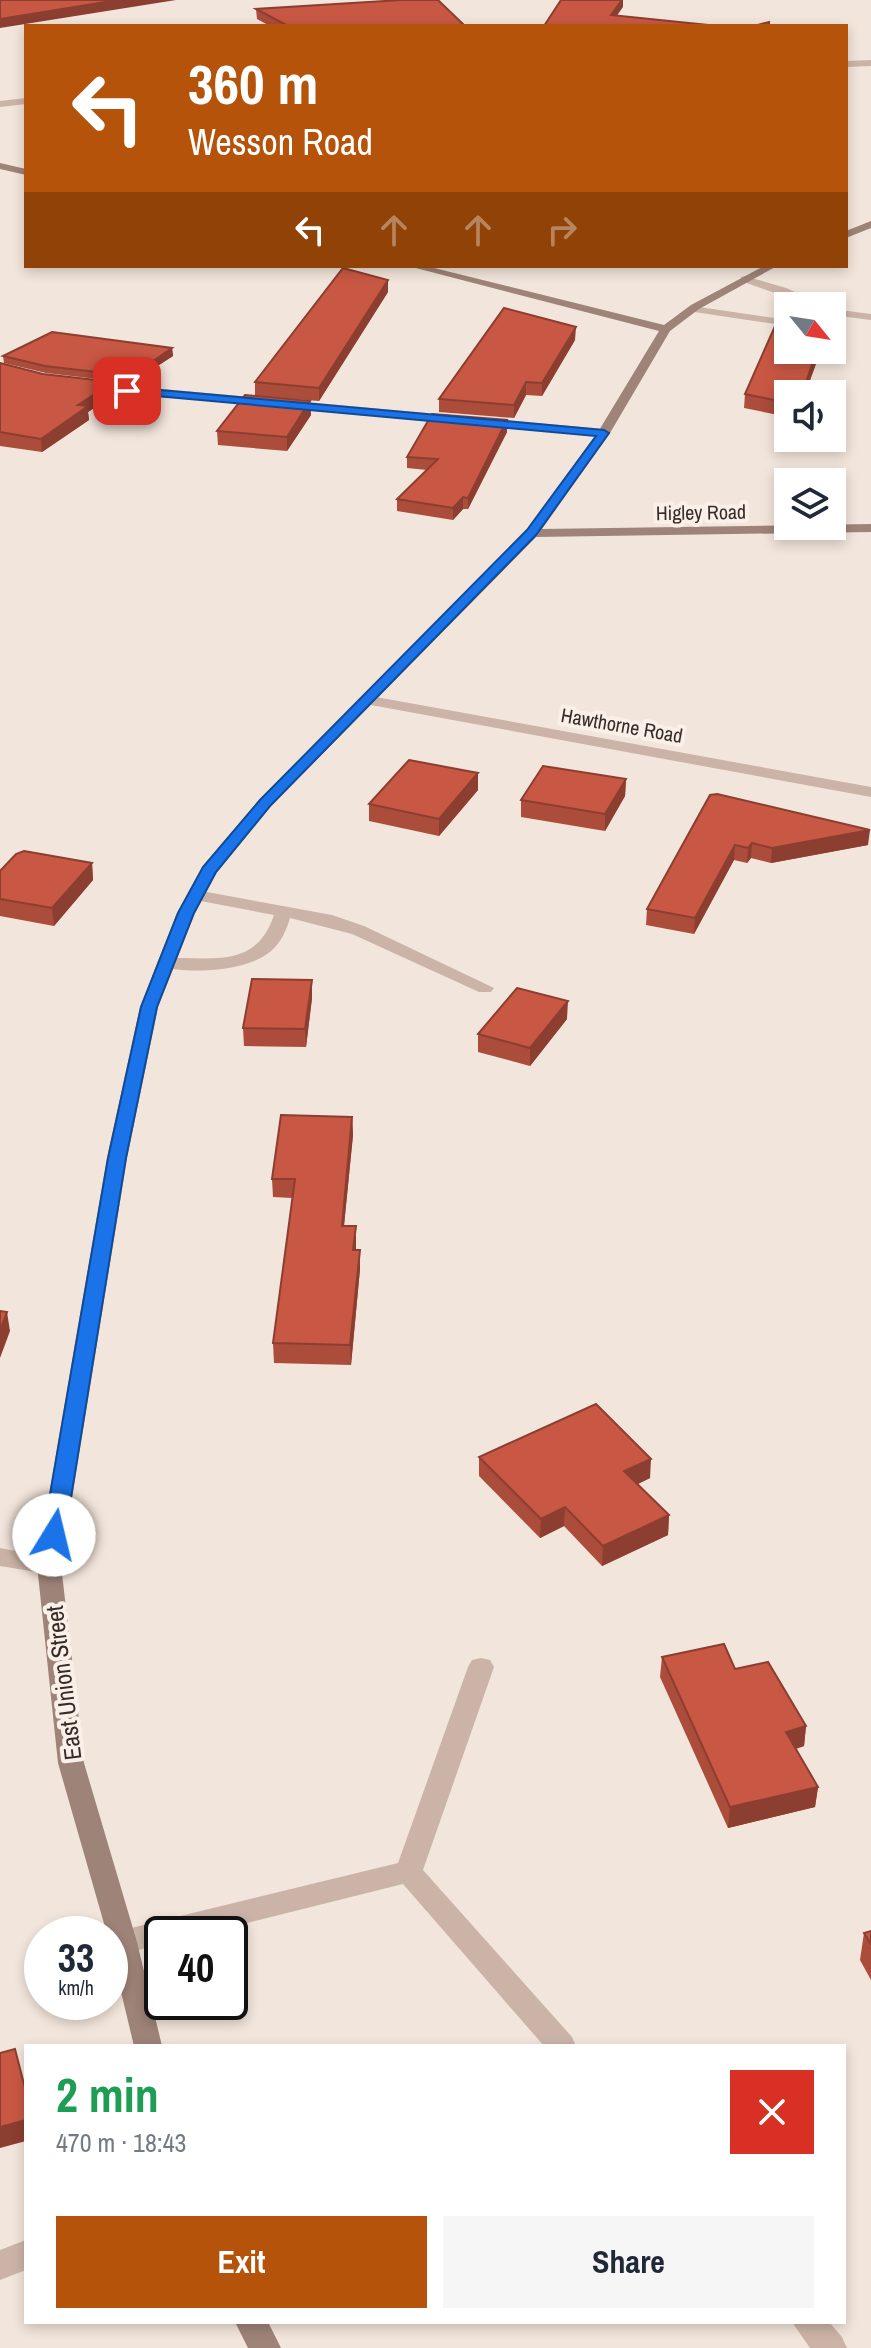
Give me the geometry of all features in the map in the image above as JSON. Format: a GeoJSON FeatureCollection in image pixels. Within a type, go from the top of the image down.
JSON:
{"type":"FeatureCollection","features":[{"type":"Feature","properties":{"kind":"street"},"geometry":{"type":"LineString","coordinates":[[848,64],[871,63]]}},
{"type":"Feature","properties":{"kind":"street"},"geometry":{"type":"LineString","coordinates":[[0,104],[24,101]]}},
{"type":"Feature","properties":{"kind":"street"},"geometry":{"type":"LineString","coordinates":[[0,166],[24,172]]}},
{"type":"Feature","properties":{"kind":"street"},"geometry":{"type":"LineString","coordinates":[[848,234],[871,224]]}},
{"type":"Feature","properties":{"kind":"street"},"geometry":{"type":"LineString","coordinates":[[421,268],[666,329]]}},
{"type":"Feature","properties":{"kind":"street","name":"East Union Street"},"geometry":{"type":"LineString","coordinates":[[115,1916],[71,1763],[49,1565],[117,1158],[149,1007],[209,870],[265,803],[532,533],[604,433],[666,329],[692,309],[768,268]]}},
{"type":"Feature","properties":{"kind":"street"},"geometry":{"type":"LineString","coordinates":[[745,279],[787,292]]}},
{"type":"Feature","properties":{"kind":"street"},"geometry":{"type":"LineString","coordinates":[[692,309],[774,321]]}},
{"type":"Feature","properties":{"kind":"street"},"geometry":{"type":"LineString","coordinates":[[846,314],[871,317]]}},
{"type":"Feature","properties":{"kind":"street"},"geometry":{"type":"LineString","coordinates":[[72,384],[604,433]]}},
{"type":"Feature","properties":{"kind":"street","name":"Higley Road"},"geometry":{"type":"LineString","coordinates":[[532,533],[871,528]]}},
{"type":"Feature","properties":{"kind":"street","name":"Hawthorne Road"},"geometry":{"type":"LineString","coordinates":[[365,700],[871,792]]}},
{"type":"Feature","properties":{"kind":"street"},"geometry":{"type":"LineString","coordinates":[[196,895],[326,919],[358,930],[485,988]]}},
{"type":"Feature","properties":{"kind":"street"},"geometry":{"type":"LineString","coordinates":[[167,963],[226,963],[248,958],[268,945],[284,911]]}},
{"type":"Feature","properties":{"kind":"street"},"geometry":{"type":"LineString","coordinates":[[0,1557],[49,1565]]}},
{"type":"Feature","properties":{"kind":"street"},"geometry":{"type":"LineString","coordinates":[[409,1872],[481,1667]]}},
{"type":"Feature","properties":{"kind":"street"},"geometry":{"type":"LineString","coordinates":[[128,1941],[409,1872]]}},
{"type":"Feature","properties":{"kind":"street"},"geometry":{"type":"LineString","coordinates":[[409,1872],[560,2044]]}},
{"type":"Feature","properties":{"kind":"street","name":"East Union Street"},"geometry":{"type":"LineString","coordinates":[[128,1963],[148,2044]]}},
{"type":"Feature","properties":{"kind":"street"},"geometry":{"type":"LineString","coordinates":[[0,2265],[24,2256]]}},
{"type":"Feature","properties":{"kind":"street"},"geometry":{"type":"LineString","coordinates":[[252,2324],[265,2348]]}},
{"type":"Feature","properties":{"kind":"street"},"geometry":{"type":"LineString","coordinates":[[810,2324],[831,2348]]}},
{"type":"Feature","properties":{"kind":"building"},"geometry":{"type":"Polygon","coordinates":[[[0,0],[118,0],[0,19],[0,0]]]}},
{"type":"Feature","properties":{"kind":"building"},"geometry":{"type":"Polygon","coordinates":[[[438,0],[463,24],[284,24],[256,9],[438,0]]]}},
{"type":"Feature","properties":{"kind":"building"},"geometry":{"type":"Polygon","coordinates":[[[561,0],[622,0],[611,15],[699,24],[545,24],[561,0]]]}},
{"type":"Feature","properties":{"kind":"building"},"geometry":{"type":"Polygon","coordinates":[[[343,268],[388,280],[319,388],[255,382],[343,268]]]}},
{"type":"Feature","properties":{"kind":"building"},"geometry":{"type":"Polygon","coordinates":[[[504,308],[576,327],[542,383],[526,382],[514,405],[439,399],[504,308]]]}},
{"type":"Feature","properties":{"kind":"building"},"geometry":{"type":"Polygon","coordinates":[[[774,328],[774,364],[812,364],[807,380],[774,380],[774,400],[745,394],[774,328]]]}},
{"type":"Feature","properties":{"kind":"building"},"geometry":{"type":"Polygon","coordinates":[[[52,332],[172,348],[131,376],[45,366],[3,356],[52,332]]]}},
{"type":"Feature","properties":{"kind":"building"},"geometry":{"type":"Polygon","coordinates":[[[0,363],[43,374],[113,382],[78,405],[88,406],[41,439],[0,432],[0,363]]]}},
{"type":"Feature","properties":{"kind":"building"},"geometry":{"type":"Polygon","coordinates":[[[245,395],[310,401],[287,437],[217,431],[245,395]]]}},
{"type":"Feature","properties":{"kind":"building"},"geometry":{"type":"Polygon","coordinates":[[[432,414],[507,420],[468,498],[463,497],[453,508],[397,499],[438,459],[407,457],[432,414]]]}},
{"type":"Feature","properties":{"kind":"building"},"geometry":{"type":"Polygon","coordinates":[[[409,760],[478,773],[439,819],[369,804],[409,760]]]}},
{"type":"Feature","properties":{"kind":"building"},"geometry":{"type":"Polygon","coordinates":[[[543,766],[626,779],[605,814],[521,800],[543,766]]]}},
{"type":"Feature","properties":{"kind":"building"},"geometry":{"type":"Polygon","coordinates":[[[717,794],[870,830],[772,848],[752,843],[748,848],[735,845],[695,918],[647,909],[710,795],[717,794]]]}},
{"type":"Feature","properties":{"kind":"building"},"geometry":{"type":"Polygon","coordinates":[[[24,851],[92,863],[52,908],[0,899],[0,871],[16,854],[24,851]]]}},
{"type":"Feature","properties":{"kind":"building"},"geometry":{"type":"Polygon","coordinates":[[[252,979],[312,980],[305,1029],[243,1028],[252,979]]]}},
{"type":"Feature","properties":{"kind":"building"},"geometry":{"type":"Polygon","coordinates":[[[517,988],[568,1001],[530,1048],[478,1034],[517,988]]]}},
{"type":"Feature","properties":{"kind":"building"},"geometry":{"type":"Polygon","coordinates":[[[281,1115],[352,1117],[342,1226],[356,1226],[353,1250],[360,1250],[350,1345],[273,1343],[295,1179],[272,1179],[281,1115]]]}},
{"type":"Feature","properties":{"kind":"building"},"geometry":{"type":"Polygon","coordinates":[[[0,1311],[7,1312],[0,1331],[0,1311]]]}},
{"type":"Feature","properties":{"kind":"building"},"geometry":{"type":"Polygon","coordinates":[[[596,1404],[651,1459],[624,1471],[669,1515],[603,1546],[565,1507],[541,1519],[479,1457],[596,1404]]]}},
{"type":"Feature","properties":{"kind":"building"},"geometry":{"type":"Polygon","coordinates":[[[724,1644],[735,1669],[768,1662],[806,1726],[786,1732],[818,1787],[730,1807],[662,1657],[724,1644]]]}},
{"type":"Feature","properties":{"kind":"building"},"geometry":{"type":"Polygon","coordinates":[[[871,1931],[871,1944],[864,1933],[871,1931]]]}},
{"type":"Feature","properties":{"kind":"building"},"geometry":{"type":"Polygon","coordinates":[[[15,2049],[24,2084],[24,2121],[0,2127],[0,2053],[15,2049]]]}},
{"type":"Feature","properties":{"kind":"route"},"geometry":{"type":"LineString","coordinates":[[54,1535],[117,1158],[149,1007],[186,913],[209,870],[265,803],[532,533],[604,433],[127,391]]}}]}
